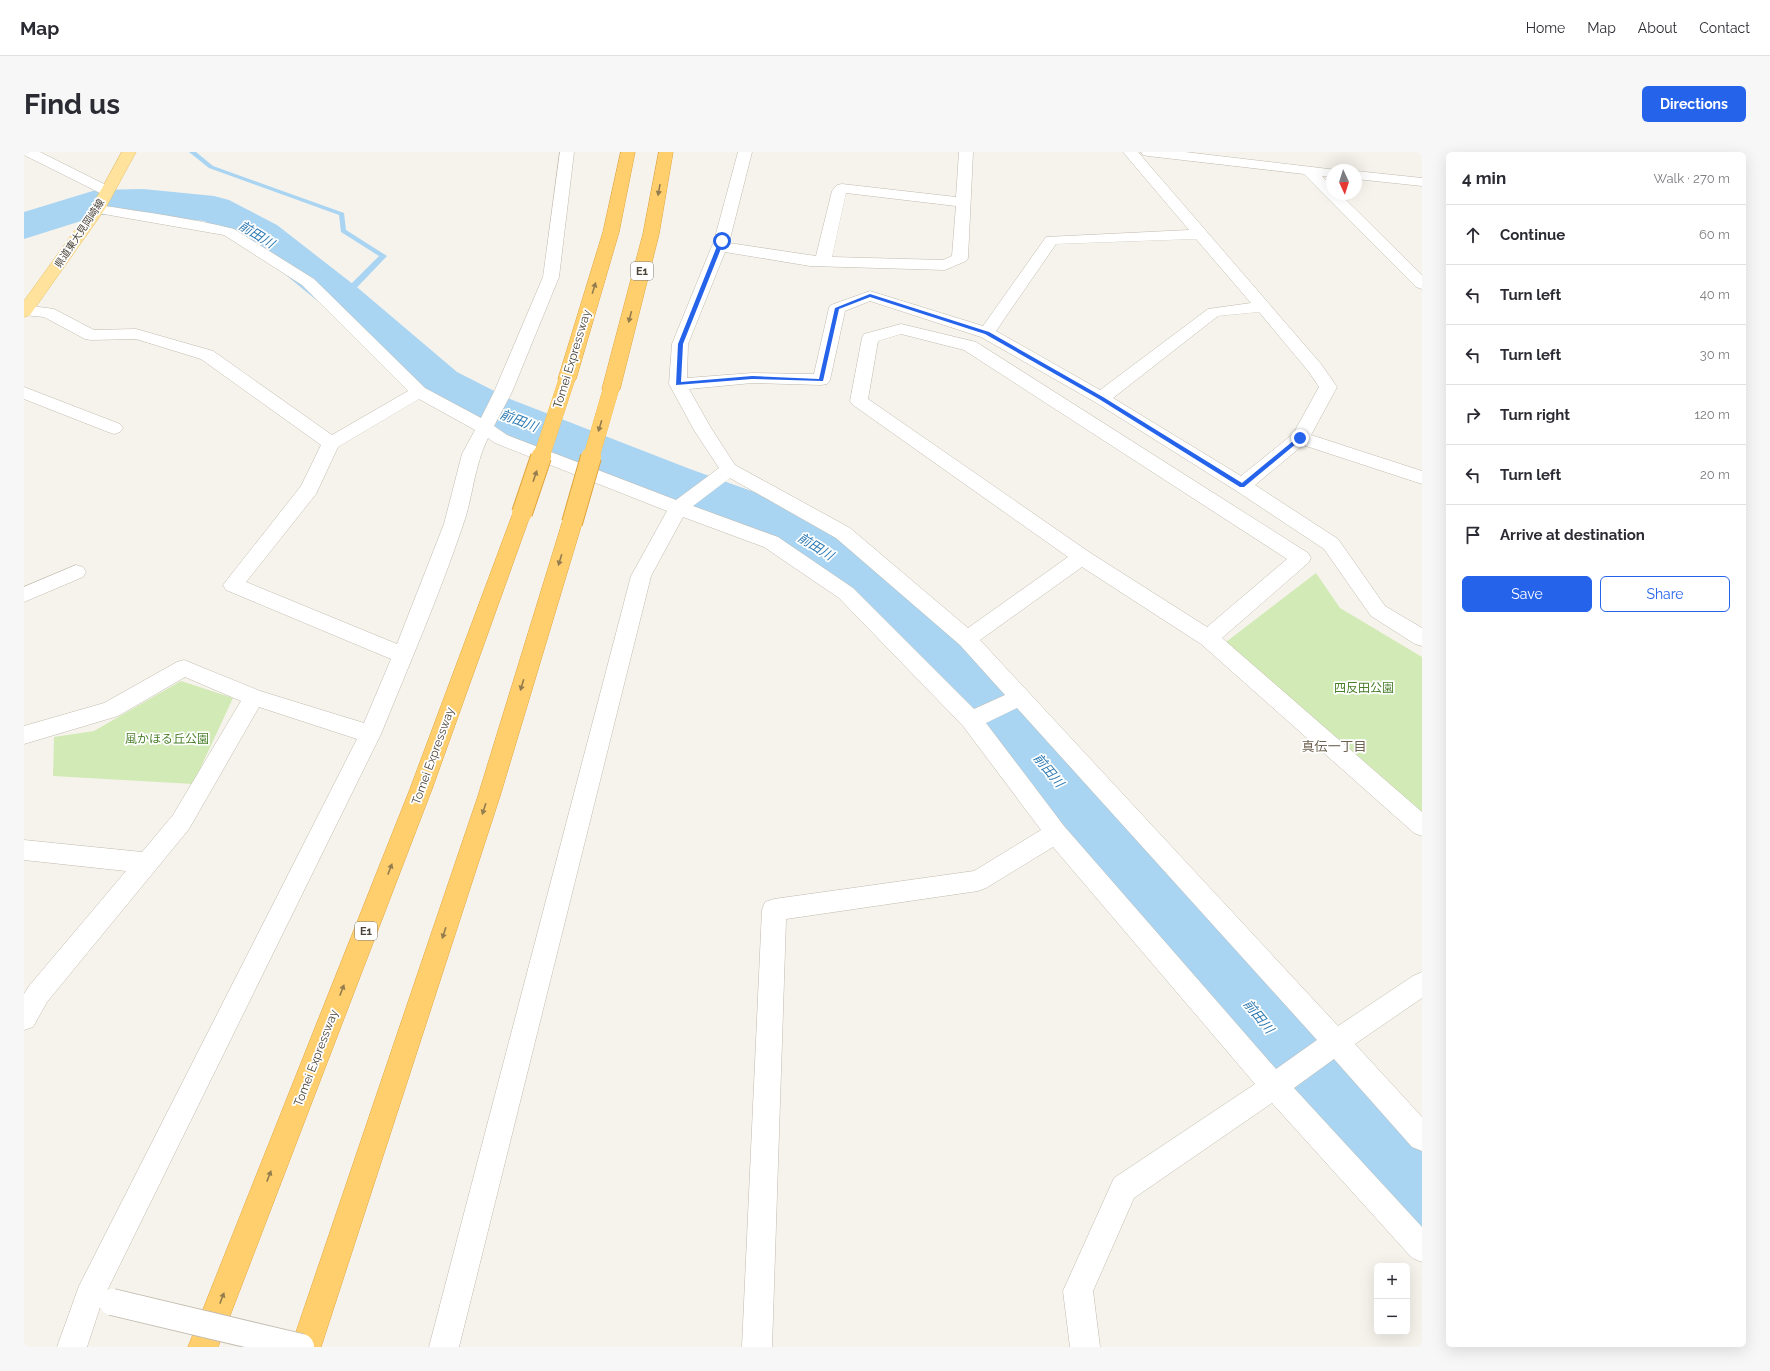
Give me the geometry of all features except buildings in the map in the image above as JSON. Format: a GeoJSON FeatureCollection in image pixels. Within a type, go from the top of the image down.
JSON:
{"type":"FeatureCollection","features":[{"type":"Feature","properties":{"kind":"highway","name":"Tomei Expressway"},"geometry":{"type":"LineString","coordinates":[[203,1347],[422,790],[522,513],[568,379],[611,232],[628,152]]}},
{"type":"Feature","properties":{"kind":"highway","name":"E1"},"geometry":{"type":"LineString","coordinates":[[306,1347],[489,796],[572,523],[612,388],[651,234],[666,152]]}},
{"type":"Feature","properties":{"kind":"main road","name":"県道東大見岡崎線"},"geometry":{"type":"LineString","coordinates":[[25,311],[98,209],[129,152]]}},
{"type":"Feature","properties":{"kind":"street"},"geometry":{"type":"LineString","coordinates":[[29,152],[107,191]]}},
{"type":"Feature","properties":{"kind":"street"},"geometry":{"type":"LineString","coordinates":[[72,1347],[100,1299],[370,734],[404,654],[454,524],[471,454],[503,392],[551,277],[567,152]]}},
{"type":"Feature","properties":{"kind":"street"},"geometry":{"type":"LineString","coordinates":[[745,152],[720,246],[680,344],[678,384],[704,430],[729,469],[843,532],[967,639],[1422,1137]]}},
{"type":"Feature","properties":{"kind":"street"},"geometry":{"type":"LineString","coordinates":[[720,246],[810,261],[945,265],[960,258],[966,152]]}},
{"type":"Feature","properties":{"kind":"street"},"geometry":{"type":"LineString","coordinates":[[1130,152],[1263,307],[1328,387],[1300,438],[1242,486]]}},
{"type":"Feature","properties":{"kind":"street"},"geometry":{"type":"LineString","coordinates":[[1148,152],[1326,172]]}},
{"type":"Feature","properties":{"kind":"street"},"geometry":{"type":"LineString","coordinates":[[1309,171],[1422,284]]}},
{"type":"Feature","properties":{"kind":"street"},"geometry":{"type":"LineString","coordinates":[[1362,177],[1422,182]]}},
{"type":"Feature","properties":{"kind":"street"},"geometry":{"type":"LineString","coordinates":[[823,261],[839,191],[842,188],[963,202]]}},
{"type":"Feature","properties":{"kind":"street"},"geometry":{"type":"LineString","coordinates":[[98,209],[197,225],[229,232],[308,282],[419,392],[484,427],[502,439],[678,508],[771,542],[846,593],[971,720],[1056,833],[1274,1086],[1422,1248]]}},
{"type":"Feature","properties":{"kind":"street"},"geometry":{"type":"LineString","coordinates":[[987,333],[1051,240],[1201,234]]}},
{"type":"Feature","properties":{"kind":"street"},"geometry":{"type":"LineString","coordinates":[[678,384],[752,378],[821,380],[837,308],[870,296],[987,333],[1101,398],[1242,486],[1331,544],[1378,611],[1422,638]]}},
{"type":"Feature","properties":{"kind":"street"},"geometry":{"type":"LineString","coordinates":[[1101,398],[1214,312],[1263,307]]}},
{"type":"Feature","properties":{"kind":"street"},"geometry":{"type":"LineString","coordinates":[[25,311],[48,312],[91,334],[136,334],[207,355],[331,443]]}},
{"type":"Feature","properties":{"kind":"street"},"geometry":{"type":"LineString","coordinates":[[1208,638],[1301,558],[970,346],[901,329],[870,338],[859,401],[1082,556],[1208,638],[1422,826]]}},
{"type":"Feature","properties":{"kind":"street"},"geometry":{"type":"LineString","coordinates":[[404,654],[233,584],[309,490],[331,443],[419,392]]}},
{"type":"Feature","properties":{"kind":"street"},"geometry":{"type":"LineString","coordinates":[[24,393],[114,428]]}},
{"type":"Feature","properties":{"kind":"street"},"geometry":{"type":"LineString","coordinates":[[1300,438],[1422,478]]}},
{"type":"Feature","properties":{"kind":"street"},"geometry":{"type":"LineString","coordinates":[[444,1347],[641,576],[678,508],[729,469]]}},
{"type":"Feature","properties":{"kind":"street"},"geometry":{"type":"LineString","coordinates":[[967,639],[1082,556]]}},
{"type":"Feature","properties":{"kind":"street"},"geometry":{"type":"LineString","coordinates":[[24,595],[76,572]]}},
{"type":"Feature","properties":{"kind":"street"},"geometry":{"type":"LineString","coordinates":[[24,735],[110,710],[184,668],[254,697],[370,734]]}},
{"type":"Feature","properties":{"kind":"street"},"geometry":{"type":"LineString","coordinates":[[24,1018],[38,994],[181,822],[254,697]]}},
{"type":"Feature","properties":{"kind":"street"},"geometry":{"type":"LineString","coordinates":[[971,720],[1020,697]]}},
{"type":"Feature","properties":{"kind":"street"},"geometry":{"type":"LineString","coordinates":[[757,1347],[774,910],[978,881],[1056,833]]}},
{"type":"Feature","properties":{"kind":"street"},"geometry":{"type":"LineString","coordinates":[[24,850],[146,863]]}},
{"type":"Feature","properties":{"kind":"street"},"geometry":{"type":"LineString","coordinates":[[1085,1347],[1078,1291],[1124,1188],[1422,984]]}},
{"type":"Feature","properties":{"kind":"street"},"geometry":{"type":"LineString","coordinates":[[100,1299],[300,1347]]}},
{"type":"Feature","properties":{"kind":"green space","name":"四反田公園"},"geometry":{"type":"Polygon","coordinates":[[[1316,573],[1340,608],[1422,657],[1422,814],[1226,642],[1316,573]]]}},
{"type":"Feature","properties":{"kind":"green space","name":"風かほる丘公園"},"geometry":{"type":"Polygon","coordinates":[[[181,681],[233,698],[193,784],[53,776],[54,737],[94,731],[181,681]]]}},
{"type":"Feature","properties":{"kind":"waterway"},"geometry":{"type":"LineString","coordinates":[[192,152],[211,167],[342,214],[343,231],[383,256],[342,298]]}},
{"type":"Feature","properties":{"kind":"waterway","name":"前田川"},"geometry":{"type":"LineString","coordinates":[[24,226],[96,203],[143,202],[214,209],[262,234],[342,298],[440,383],[492,410],[672,482],[769,517],[859,572],[973,681],[1261,1019],[1335,1113],[1422,1197]]}},
{"type":"Feature","properties":{"kind":"district","name":"真伝一丁目"},"geometry":{"type":"Point","coordinates":[1334,746]}},
{"type":"Feature","properties":{"kind":"route"},"geometry":{"type":"LineString","coordinates":[[722,241],[680,344],[678,384],[752,378],[821,380],[837,308],[870,296],[987,333],[1101,398],[1242,486],[1300,438]]}}]}
